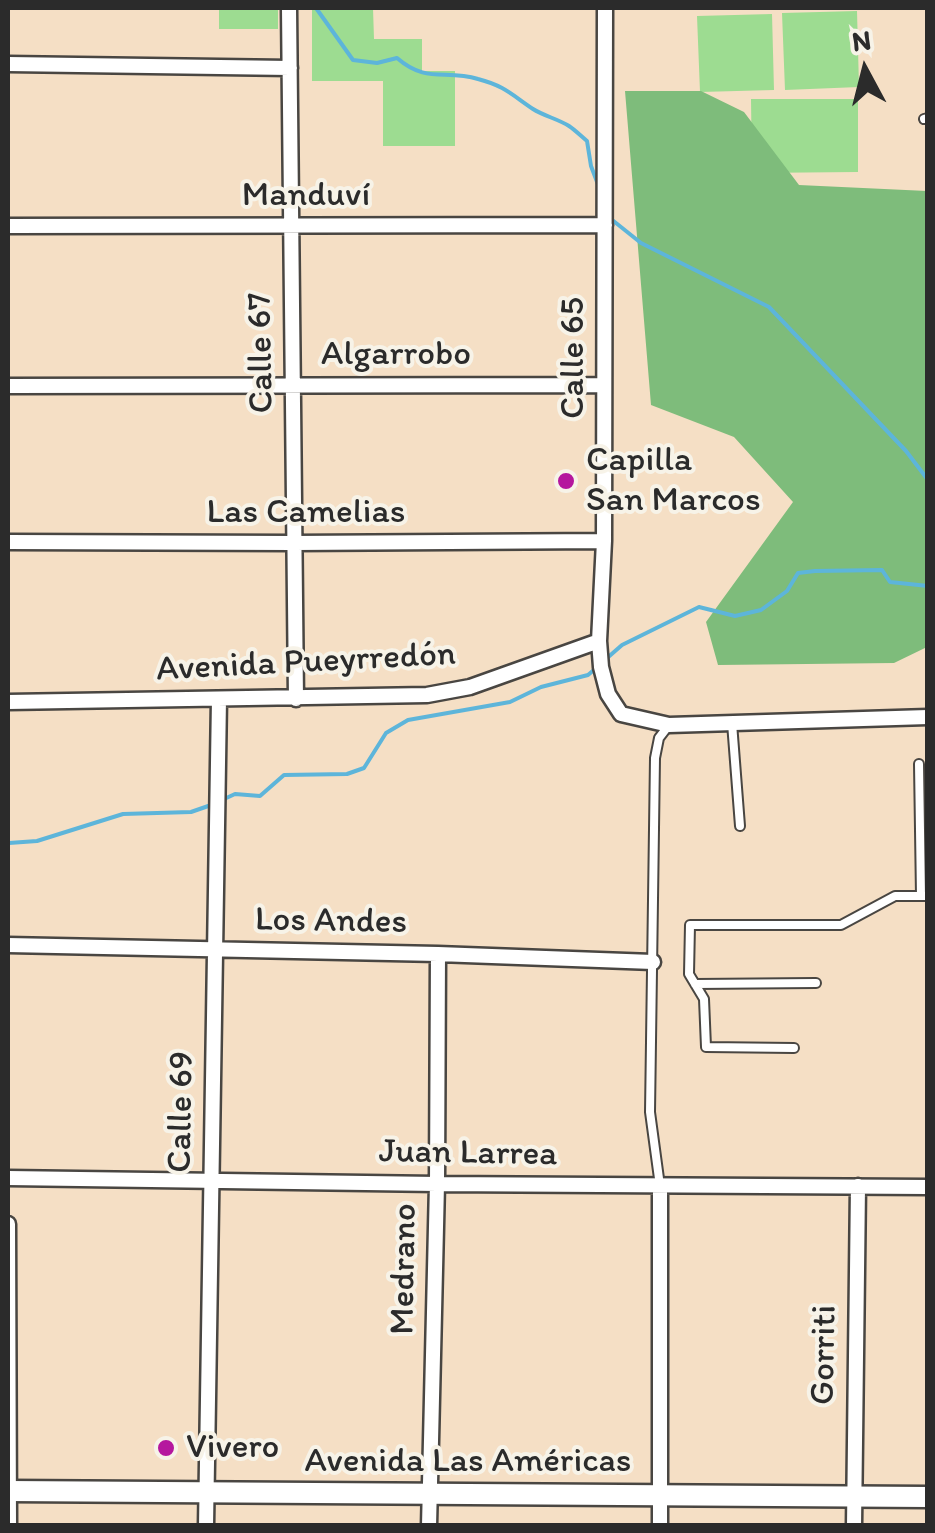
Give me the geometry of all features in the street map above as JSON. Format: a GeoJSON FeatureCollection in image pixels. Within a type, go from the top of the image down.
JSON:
{"type":"FeatureCollection","features":[{"type":"Feature","properties":{"kind":"main road","name":"Avenida Las Américas"},"geometry":{"type":"LineString","coordinates":[[8,1492],[928,1497]]}},
{"type":"Feature","properties":{"kind":"street","name":"Calle 67"},"geometry":{"type":"LineString","coordinates":[[289,8],[296,699]]}},
{"type":"Feature","properties":{"kind":"street","name":"Calle 65"},"geometry":{"type":"LineString","coordinates":[[604,8],[601,667],[608,694],[621,714],[669,725]]}},
{"type":"Feature","properties":{"kind":"street"},"geometry":{"type":"LineString","coordinates":[[8,64],[290,68]]}},
{"type":"Feature","properties":{"kind":"street","name":"Manduví"},"geometry":{"type":"LineString","coordinates":[[8,226],[604,225]]}},
{"type":"Feature","properties":{"kind":"street","name":"Algarrobo"},"geometry":{"type":"LineString","coordinates":[[8,386],[604,385]]}},
{"type":"Feature","properties":{"kind":"street","name":"Las Camelias"},"geometry":{"type":"LineString","coordinates":[[8,542],[604,541]]}},
{"type":"Feature","properties":{"kind":"street","name":"Avenida Pueyrredón"},"geometry":{"type":"LineString","coordinates":[[8,702],[427,695],[470,687],[600,641]]}},
{"type":"Feature","properties":{"kind":"street","name":"Calle 69"},"geometry":{"type":"LineString","coordinates":[[206,1526],[218,699]]}},
{"type":"Feature","properties":{"kind":"street"},"geometry":{"type":"LineString","coordinates":[[669,725],[928,717]]}},
{"type":"Feature","properties":{"kind":"street","name":"Los Andes"},"geometry":{"type":"LineString","coordinates":[[8,945],[652,962]]}},
{"type":"Feature","properties":{"kind":"street","name":"Medrano"},"geometry":{"type":"LineString","coordinates":[[429,1526],[438,954]]}},
{"type":"Feature","properties":{"kind":"street","name":"Juan Larrea"},"geometry":{"type":"LineString","coordinates":[[8,1178],[928,1187]]}},
{"type":"Feature","properties":{"kind":"street"},"geometry":{"type":"LineString","coordinates":[[660,1186],[660,1526]]}},
{"type":"Feature","properties":{"kind":"street","name":"Gorriti"},"geometry":{"type":"LineString","coordinates":[[854,1526],[858,1186]]}},
{"type":"Feature","properties":{"kind":"street"},"geometry":{"type":"LineString","coordinates":[[8,1224],[9,1526]]}},
{"type":"Feature","properties":{"kind":"lane"},"geometry":{"type":"LineString","coordinates":[[732,723],[740,826]]}},
{"type":"Feature","properties":{"kind":"lane"},"geometry":{"type":"LineString","coordinates":[[660,1186],[650,1112],[654,758],[659,738],[669,725]]}},
{"type":"Feature","properties":{"kind":"lane"},"geometry":{"type":"LineString","coordinates":[[794,1048],[706,1046],[704,999],[689,974],[690,924],[841,925],[895,896],[924,896],[919,764]]}},
{"type":"Feature","properties":{"kind":"lane"},"geometry":{"type":"LineString","coordinates":[[694,984],[816,983]]}},
{"type":"Feature","properties":{"kind":"green space"},"geometry":{"type":"Polygon","coordinates":[[[219,8],[278,8],[278,29],[219,29],[219,8]]]}},
{"type":"Feature","properties":{"kind":"green space"},"geometry":{"type":"Polygon","coordinates":[[[312,8],[373,8],[374,39],[422,39],[422,71],[455,71],[455,146],[383,146],[383,81],[312,81],[312,8]]]}},
{"type":"Feature","properties":{"kind":"green space"},"geometry":{"type":"Polygon","coordinates":[[[857,11],[859,87],[785,90],[782,13],[857,11]]]}},
{"type":"Feature","properties":{"kind":"green space"},"geometry":{"type":"Polygon","coordinates":[[[772,14],[774,90],[700,92],[697,16],[772,14]]]}},
{"type":"Feature","properties":{"kind":"green space"},"geometry":{"type":"Polygon","coordinates":[[[625,91],[701,91],[744,112],[799,185],[927,191],[927,647],[894,663],[718,665],[706,622],[793,502],[734,437],[651,405],[625,91]]]}},
{"type":"Feature","properties":{"kind":"green space"},"geometry":{"type":"Polygon","coordinates":[[[751,99],[858,99],[858,172],[752,173],[751,99]]]}},
{"type":"Feature","properties":{"kind":"waterway"},"geometry":{"type":"LineString","coordinates":[[316,8],[353,60],[377,63],[397,58],[418,71],[487,82],[569,126],[587,141],[599,187]]}},
{"type":"Feature","properties":{"kind":"waterway"},"geometry":{"type":"LineString","coordinates":[[611,219],[641,243],[769,307],[906,451],[928,480]]}},
{"type":"Feature","properties":{"kind":"waterway"},"geometry":{"type":"LineString","coordinates":[[606,659],[622,645],[699,607],[735,616],[761,610],[787,591],[798,573],[882,570],[890,582],[928,586]]}},
{"type":"Feature","properties":{"kind":"waterway"},"geometry":{"type":"LineString","coordinates":[[222,800],[235,794],[260,796],[284,775],[347,774],[364,768],[386,733],[408,720],[510,702],[541,687],[588,675],[595,669]]}},
{"type":"Feature","properties":{"kind":"waterway"},"geometry":{"type":"LineString","coordinates":[[9,843],[37,841],[123,814],[191,812],[214,804]]}},
{"type":"Feature","properties":{"kind":"place","name":"Capilla San Marcos"},"geometry":{"type":"Point","coordinates":[566,481]}},
{"type":"Feature","properties":{"kind":"place","name":"Vivero"},"geometry":{"type":"Point","coordinates":[166,1448]}}]}
